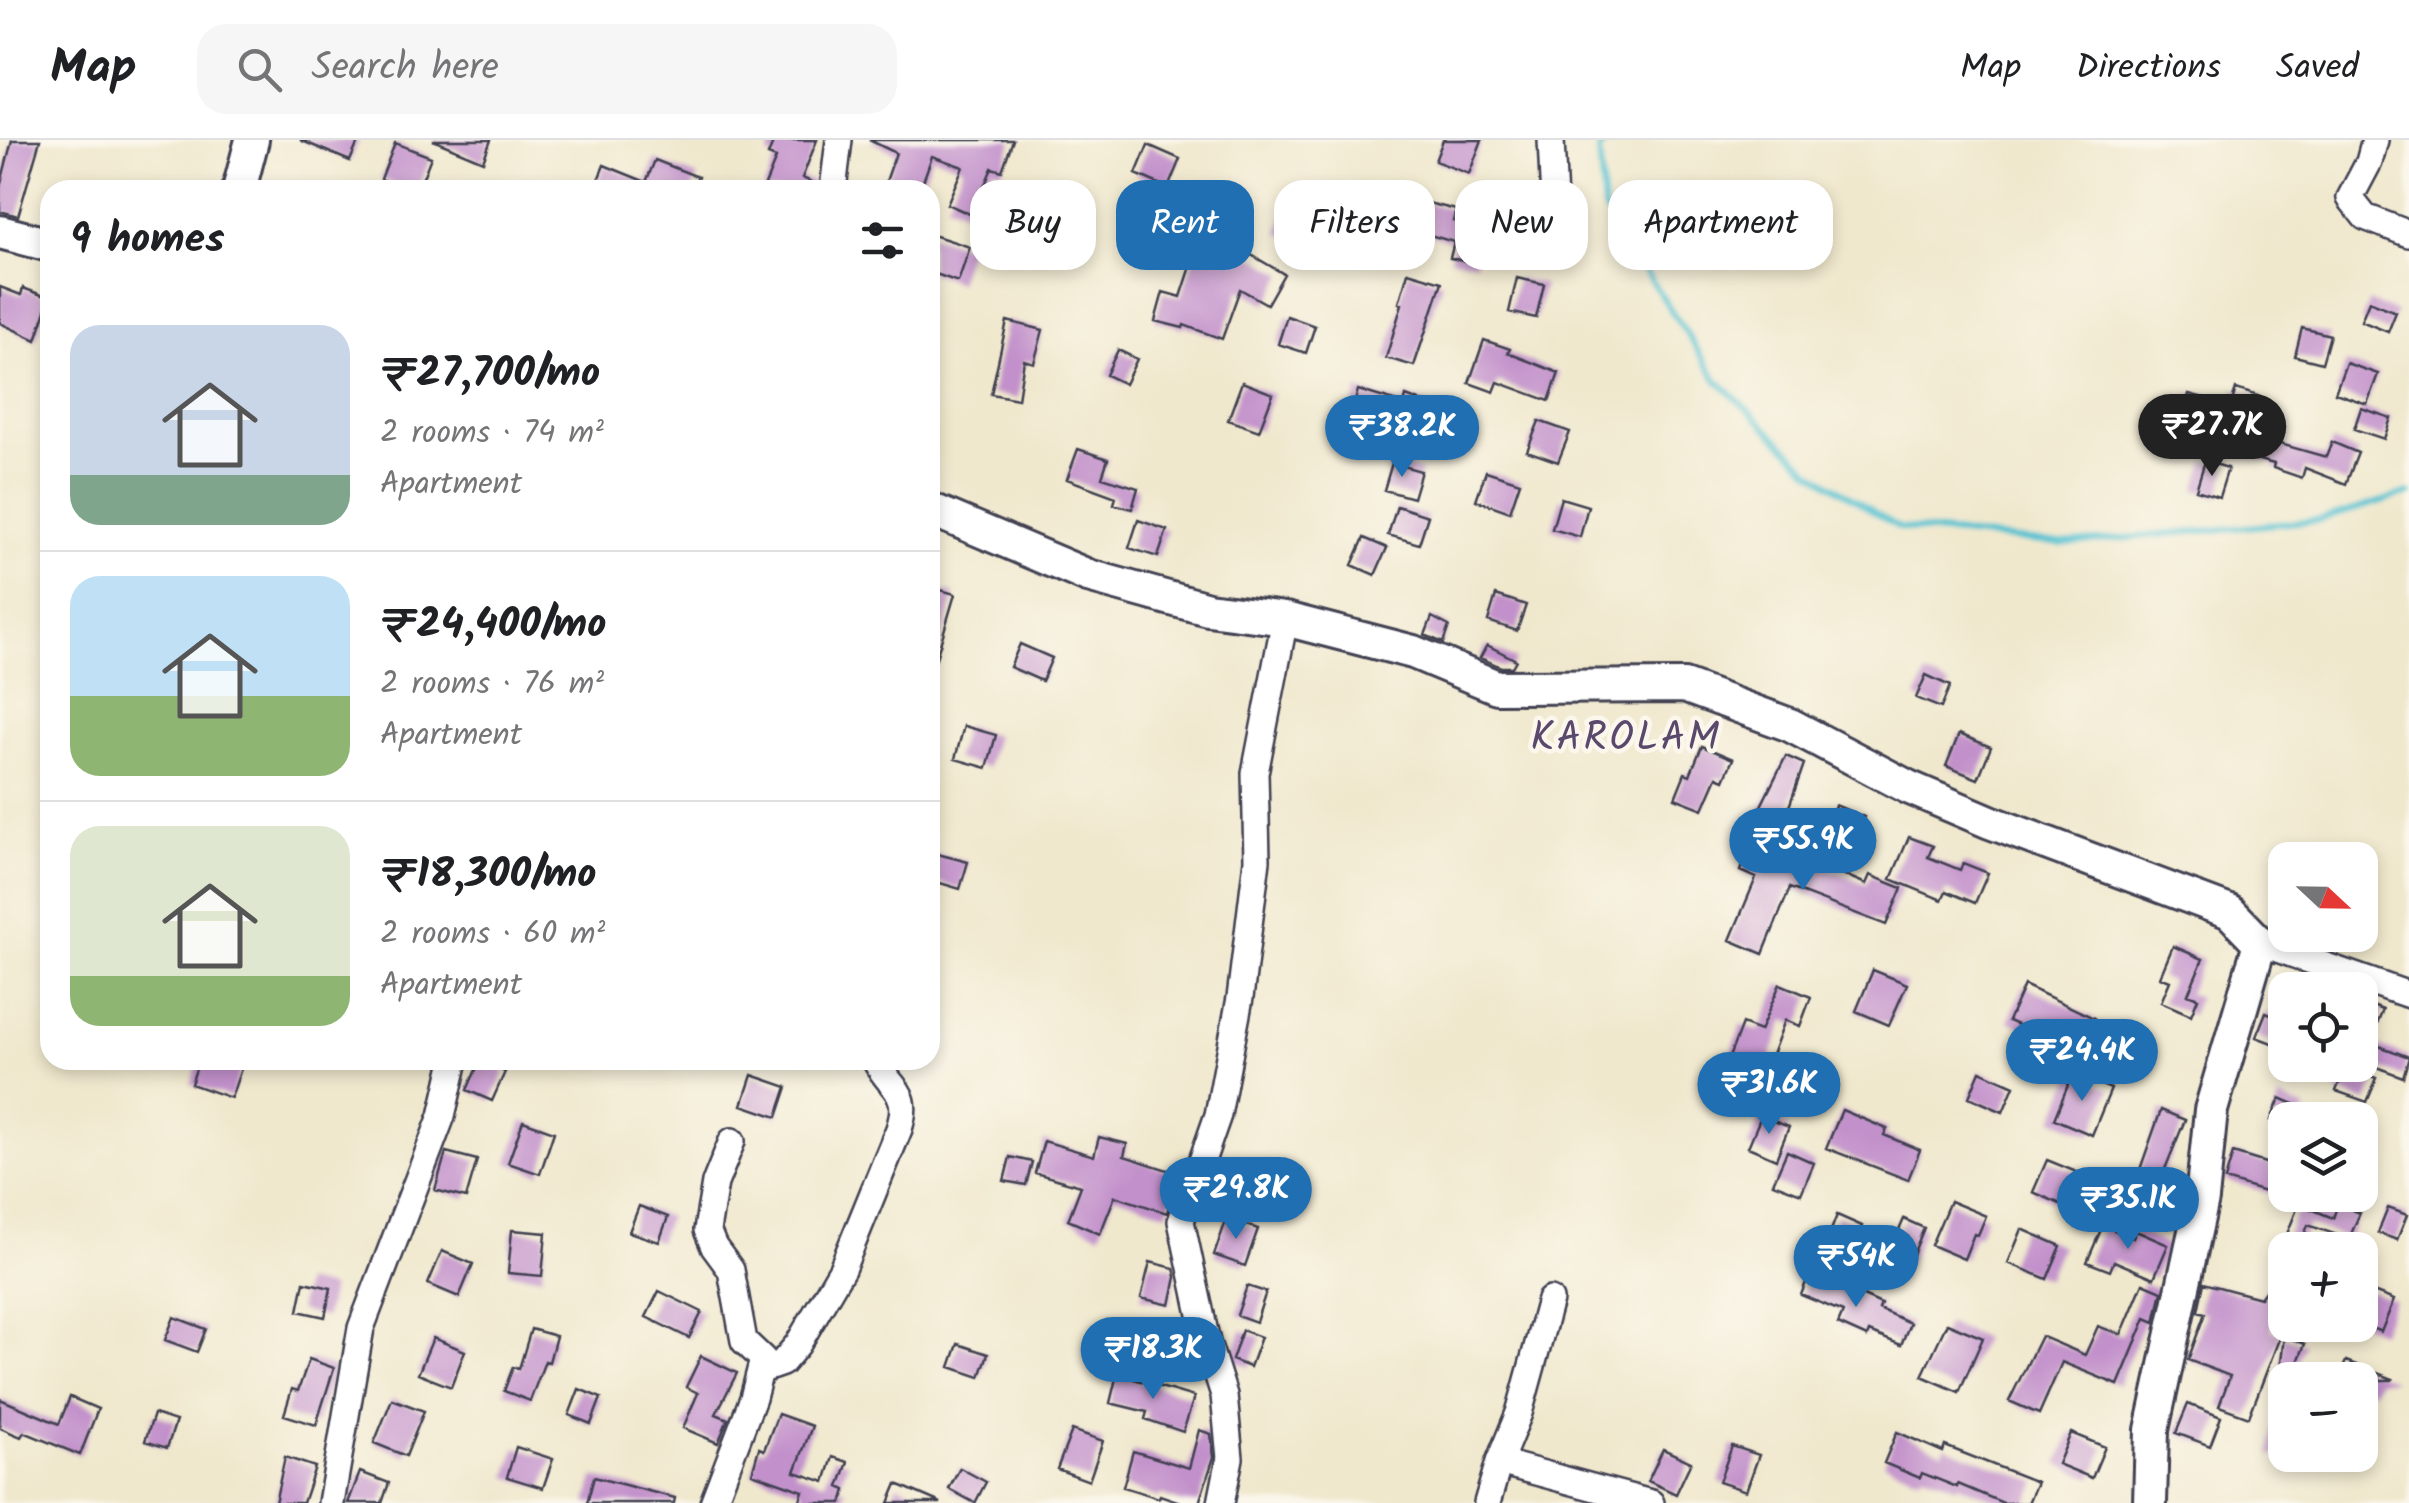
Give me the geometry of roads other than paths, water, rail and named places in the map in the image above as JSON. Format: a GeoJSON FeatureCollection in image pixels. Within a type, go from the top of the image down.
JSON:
{"type":"FeatureCollection","features":[{"type":"Feature","properties":{"kind":"main road"},"geometry":{"type":"LineString","coordinates":[[242,180],[252,140]]}},
{"type":"Feature","properties":{"kind":"main road"},"geometry":{"type":"LineString","coordinates":[[0,232],[40,242]]}},
{"type":"Feature","properties":{"kind":"main road"},"geometry":{"type":"LineString","coordinates":[[940,513],[1088,576],[1208,609],[1285,618],[1412,652],[1498,688],[1684,686],[1790,725],[1908,787],[1990,822],[2230,912],[2260,943],[2210,1110],[2202,1198],[2152,1430],[2150,1503]]}},
{"type":"Feature","properties":{"kind":"street"},"geometry":{"type":"LineString","coordinates":[[833,180],[839,140]]}},
{"type":"Feature","properties":{"kind":"street"},"geometry":{"type":"LineString","coordinates":[[1551,140],[1553,180]]}},
{"type":"Feature","properties":{"kind":"street"},"geometry":{"type":"LineString","coordinates":[[2375,140],[2369,162],[2350,198],[2365,217],[2409,234]]}},
{"type":"Feature","properties":{"kind":"street"},"geometry":{"type":"LineString","coordinates":[[1221,1503],[1230,1458],[1224,1396],[1206,1342],[1181,1221],[1218,1114],[1240,998],[1257,860],[1256,773],[1285,618]]}},
{"type":"Feature","properties":{"kind":"street"},"geometry":{"type":"LineString","coordinates":[[2260,943],[2409,995]]}},
{"type":"Feature","properties":{"kind":"street"},"geometry":{"type":"LineString","coordinates":[[331,1503],[361,1328],[442,1116],[453,1070]]}},
{"type":"Feature","properties":{"kind":"street"},"geometry":{"type":"LineString","coordinates":[[762,1370],[782,1363],[798,1344],[842,1270],[899,1130],[906,1108],[902,1096],[880,1070]]}},
{"type":"Feature","properties":{"kind":"street"},"geometry":{"type":"LineString","coordinates":[[713,1503],[763,1359],[744,1340],[731,1270],[714,1248],[707,1230],[715,1184],[732,1142]]}},
{"type":"Feature","properties":{"kind":"street"},"geometry":{"type":"LineString","coordinates":[[1488,1503],[1519,1413],[1550,1300]]}},
{"type":"Feature","properties":{"kind":"street"},"geometry":{"type":"LineString","coordinates":[[1499,1462],[1651,1503]]}},
{"type":"Feature","properties":{"kind":"waterway"},"geometry":{"type":"LineString","coordinates":[[1608,140],[1599,150],[1604,209],[1718,381],[1811,471],[1899,528],[2062,544],[2320,520],[2409,493]]}},
{"type":"Feature","properties":{"kind":"district","name":"KAROLAM"},"geometry":{"type":"Point","coordinates":[1626,736]}}]}
